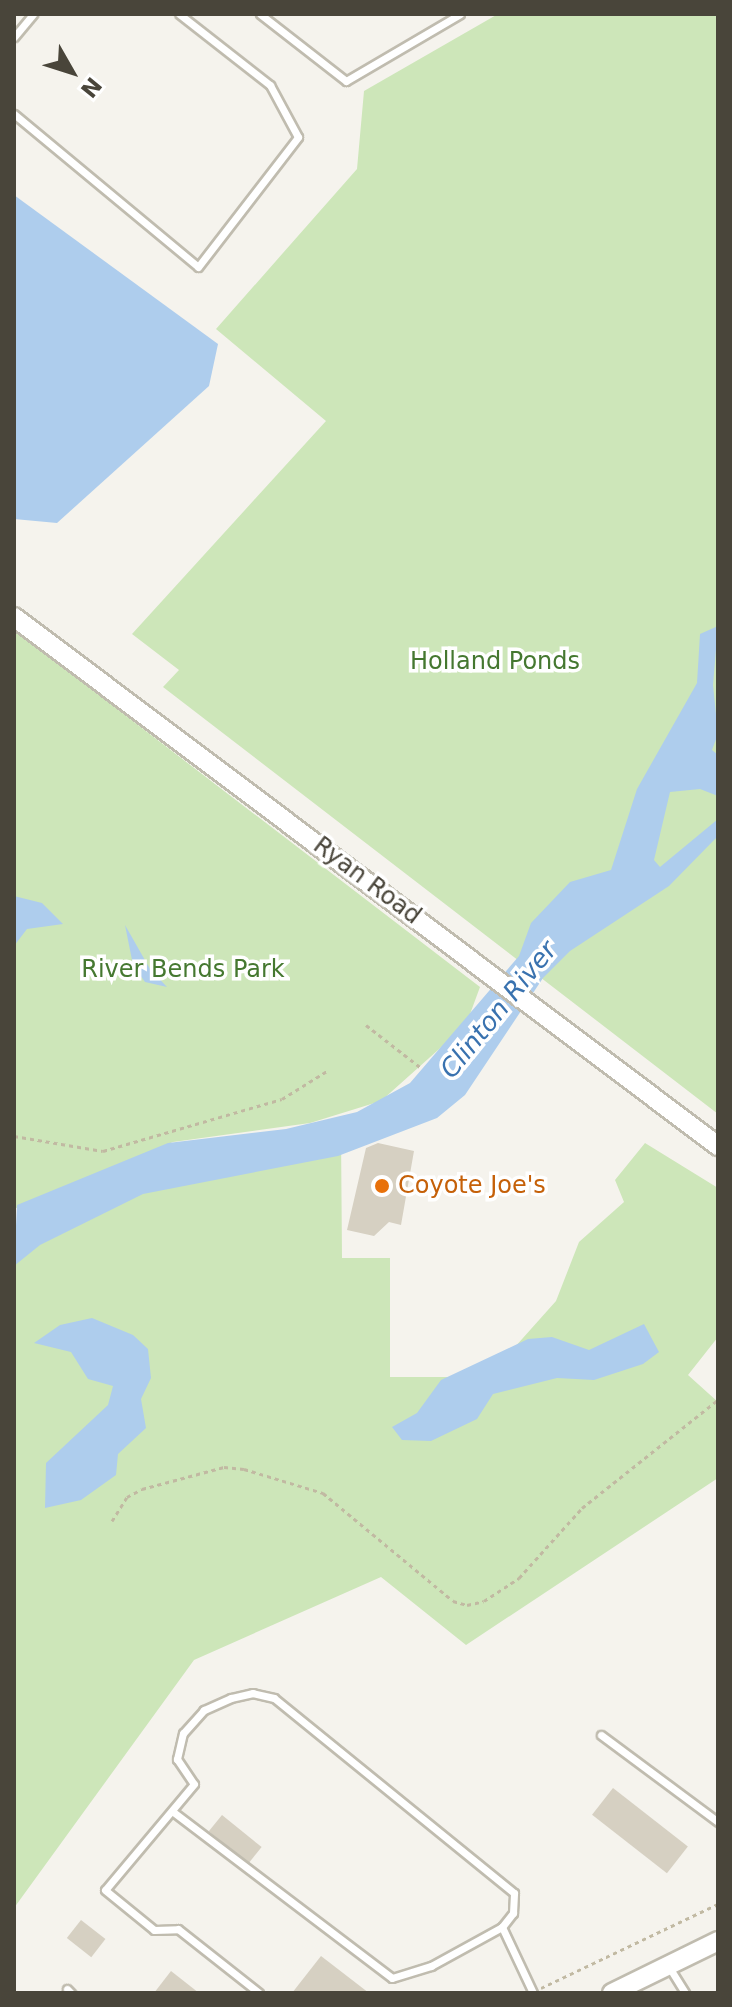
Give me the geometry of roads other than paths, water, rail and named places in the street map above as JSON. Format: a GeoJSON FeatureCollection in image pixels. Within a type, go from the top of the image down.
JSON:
{"type":"FeatureCollection","features":[{"type":"Feature","properties":{"kind":"street","name":"Ryan Road"},"geometry":{"type":"LineString","coordinates":[[14,617],[718,1146]]}},
{"type":"Feature","properties":{"kind":"street"},"geometry":{"type":"LineString","coordinates":[[612,1993],[718,1941]]}},
{"type":"Feature","properties":{"kind":"lane"},"geometry":{"type":"LineString","coordinates":[[14,37],[33,14]]}},
{"type":"Feature","properties":{"kind":"lane"},"geometry":{"type":"LineString","coordinates":[[14,114],[198,267],[298,137],[270,85],[179,14]]}},
{"type":"Feature","properties":{"kind":"lane"},"geometry":{"type":"LineString","coordinates":[[260,14],[346,81],[460,14]]}},
{"type":"Feature","properties":{"kind":"lane"},"geometry":{"type":"LineString","coordinates":[[172,1811],[392,1978],[431,1966],[502,1927],[513,1913],[514,1893],[274,1698],[253,1693],[204,1710],[183,1733],[177,1759],[194,1784],[105,1890],[154,1930],[178,1929],[259,1993]]}},
{"type":"Feature","properties":{"kind":"lane"},"geometry":{"type":"LineString","coordinates":[[601,1735],[718,1822]]}},
{"type":"Feature","properties":{"kind":"lane"},"geometry":{"type":"LineString","coordinates":[[502,1927],[533,1992]]}},
{"type":"Feature","properties":{"kind":"lane"},"geometry":{"type":"LineString","coordinates":[[668,1965],[685,1993]]}},
{"type":"Feature","properties":{"kind":"water"},"geometry":{"type":"Polygon","coordinates":[[[14,195],[218,344],[209,386],[57,523],[14,519],[14,195]]]}},
{"type":"Feature","properties":{"kind":"water","name":"Clinton River"},"geometry":{"type":"Polygon","coordinates":[[[718,626],[713,685],[718,734],[712,750],[718,755],[718,796],[700,789],[670,792],[654,860],[660,867],[718,819],[718,836],[669,886],[570,951],[543,978],[465,1095],[437,1118],[338,1156],[143,1194],[40,1245],[14,1266],[17,1205],[168,1143],[286,1129],[357,1112],[410,1083],[519,956],[531,923],[570,882],[611,870],[637,789],[697,683],[700,634],[718,626]]]}},
{"type":"Feature","properties":{"kind":"water"},"geometry":{"type":"Polygon","coordinates":[[[14,896],[42,903],[63,924],[27,929],[14,946],[14,896]]]}},
{"type":"Feature","properties":{"kind":"water"},"geometry":{"type":"Polygon","coordinates":[[[125,925],[150,969],[167,987],[145,982],[133,965],[125,925]]]}},
{"type":"Feature","properties":{"kind":"water"},"geometry":{"type":"Polygon","coordinates":[[[92,1318],[133,1335],[148,1349],[151,1378],[141,1399],[146,1428],[118,1454],[116,1475],[81,1500],[45,1508],[46,1463],[108,1405],[113,1386],[88,1379],[71,1352],[34,1343],[60,1325],[92,1318]]]}},
{"type":"Feature","properties":{"kind":"water"},"geometry":{"type":"Polygon","coordinates":[[[644,1324],[659,1352],[643,1364],[594,1380],[557,1378],[493,1394],[477,1419],[431,1441],[402,1440],[392,1427],[417,1413],[441,1380],[528,1339],[552,1337],[589,1350],[644,1324]]]}},
{"type":"Feature","properties":{"kind":"place","name":"Coyote Joe's"},"geometry":{"type":"Point","coordinates":[382,1186]}},
{"type":"Feature","properties":{"kind":"park label","name":"Holland Ponds"},"geometry":{"type":"Point","coordinates":[495,662]}},
{"type":"Feature","properties":{"kind":"park label","name":"River Bends Park"},"geometry":{"type":"Point","coordinates":[183,970]}}]}
